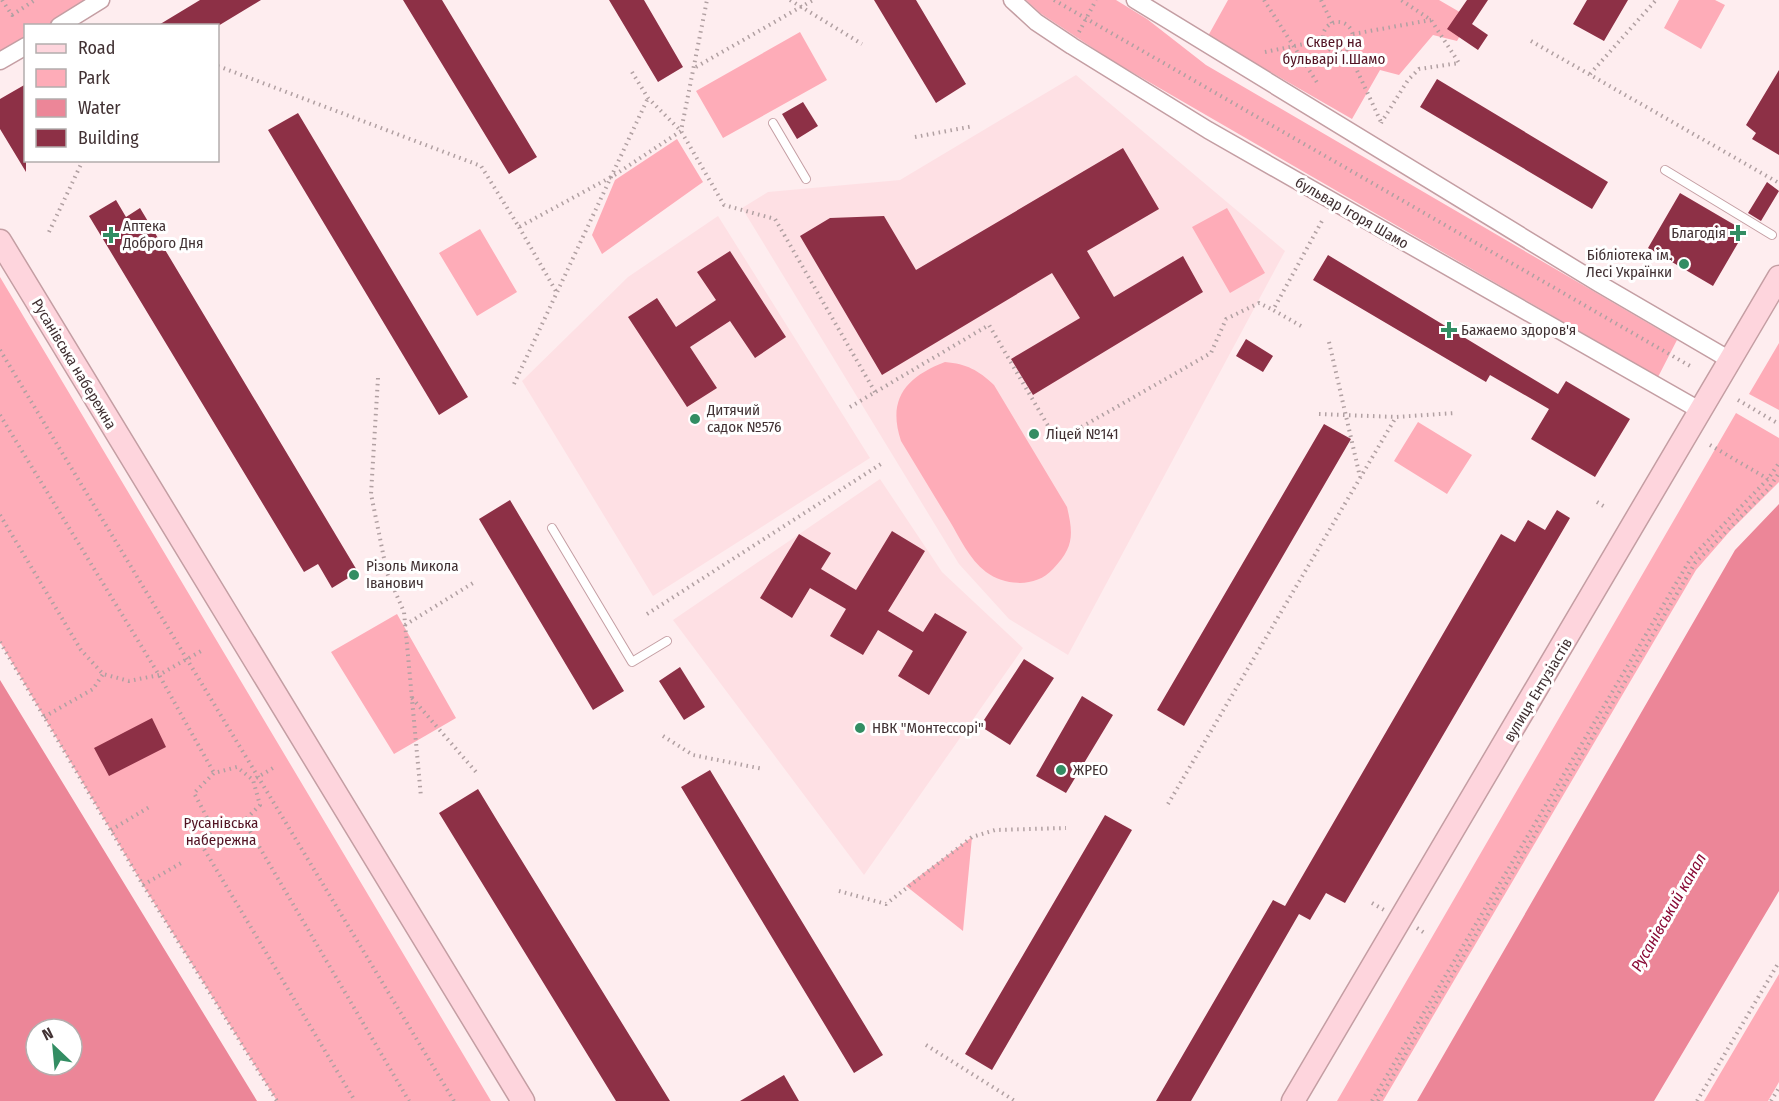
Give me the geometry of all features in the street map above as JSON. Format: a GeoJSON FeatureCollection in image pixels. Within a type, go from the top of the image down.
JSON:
{"type":"FeatureCollection","features":[{"type":"Feature","properties":{"kind":"main road","name":"Русанівська набережна"},"geometry":{"type":"LineString","coordinates":[[0,241],[523,1101]]}},
{"type":"Feature","properties":{"kind":"main road","name":"вулиця Ентузіастів"},"geometry":{"type":"LineString","coordinates":[[1293,1101],[1779,277]]}},
{"type":"Feature","properties":{"kind":"street"},"geometry":{"type":"LineString","coordinates":[[62,24],[101,0]]}},
{"type":"Feature","properties":{"kind":"street","name":"бульвар Ігоря Шамо"},"geometry":{"type":"LineString","coordinates":[[1012,0],[1036,22],[1072,46],[1208,130],[1701,411]]}},
{"type":"Feature","properties":{"kind":"street"},"geometry":{"type":"LineString","coordinates":[[1135,0],[1529,241],[1730,360]]}},
{"type":"Feature","properties":{"kind":"street"},"geometry":{"type":"LineString","coordinates":[[0,61],[24,47]]}},
{"type":"Feature","properties":{"kind":"lane"},"geometry":{"type":"LineString","coordinates":[[773,123],[806,179]]}},
{"type":"Feature","properties":{"kind":"lane"},"geometry":{"type":"LineString","coordinates":[[1665,170],[1772,235]]}},
{"type":"Feature","properties":{"kind":"lane"},"geometry":{"type":"LineString","coordinates":[[552,528],[632,662],[667,641]]}},
{"type":"Feature","properties":{"kind":"path"},"geometry":{"type":"LineString","coordinates":[[2,0],[12,15],[35,0]]}},
{"type":"Feature","properties":{"kind":"path"},"geometry":{"type":"LineString","coordinates":[[519,227],[613,176],[681,131],[707,0]]}},
{"type":"Feature","properties":{"kind":"path"},"geometry":{"type":"LineString","coordinates":[[790,0],[862,44]]}},
{"type":"Feature","properties":{"kind":"path"},"geometry":{"type":"LineString","coordinates":[[695,68],[813,0]]}},
{"type":"Feature","properties":{"kind":"path"},"geometry":{"type":"LineString","coordinates":[[1054,0],[1689,366]]}},
{"type":"Feature","properties":{"kind":"path"},"geometry":{"type":"LineString","coordinates":[[1072,46],[1096,0]]}},
{"type":"Feature","properties":{"kind":"path"},"geometry":{"type":"LineString","coordinates":[[1264,0],[1318,84]]}},
{"type":"Feature","properties":{"kind":"path"},"geometry":{"type":"LineString","coordinates":[[1321,0],[1332,23]]}},
{"type":"Feature","properties":{"kind":"path"},"geometry":{"type":"LineString","coordinates":[[1347,49],[1382,123],[1408,80],[1419,69],[1459,63],[1431,20],[1401,0]]}},
{"type":"Feature","properties":{"kind":"path"},"geometry":{"type":"LineString","coordinates":[[1590,75],[1656,0]]}},
{"type":"Feature","properties":{"kind":"path"},"geometry":{"type":"LineString","coordinates":[[1353,34],[1431,20]]}},
{"type":"Feature","properties":{"kind":"path"},"geometry":{"type":"LineString","coordinates":[[1332,23],[1345,23],[1353,34],[1352,44],[1347,49],[1332,51],[1324,40],[1325,30],[1332,23]]}},
{"type":"Feature","properties":{"kind":"path"},"geometry":{"type":"LineString","coordinates":[[1265,52],[1324,40]]}},
{"type":"Feature","properties":{"kind":"path"},"geometry":{"type":"LineString","coordinates":[[1532,41],[1779,183]]}},
{"type":"Feature","properties":{"kind":"path"},"geometry":{"type":"LineString","coordinates":[[219,66],[481,166],[557,293]]}},
{"type":"Feature","properties":{"kind":"path"},"geometry":{"type":"LineString","coordinates":[[632,72],[648,98],[681,131],[724,205],[774,219],[875,392]]}},
{"type":"Feature","properties":{"kind":"path"},"geometry":{"type":"LineString","coordinates":[[514,384],[648,98]]}},
{"type":"Feature","properties":{"kind":"path"},"geometry":{"type":"LineString","coordinates":[[915,137],[974,126]]}},
{"type":"Feature","properties":{"kind":"path"},"geometry":{"type":"LineString","coordinates":[[49,232],[82,162]]}},
{"type":"Feature","properties":{"kind":"path"},"geometry":{"type":"LineString","coordinates":[[1273,310],[1322,221]]}},
{"type":"Feature","properties":{"kind":"path"},"geometry":{"type":"LineString","coordinates":[[850,407],[989,325],[1057,441],[1211,352],[1226,319],[1259,303],[1301,326]]}},
{"type":"Feature","properties":{"kind":"path"},"geometry":{"type":"LineString","coordinates":[[1329,342],[1348,416],[1360,477]]}},
{"type":"Feature","properties":{"kind":"path"},"geometry":{"type":"LineString","coordinates":[[0,350],[255,779],[454,1101]]}},
{"type":"Feature","properties":{"kind":"path"},"geometry":{"type":"LineString","coordinates":[[378,378],[371,494],[387,573],[404,612],[421,797]]}},
{"type":"Feature","properties":{"kind":"path"},"geometry":{"type":"LineString","coordinates":[[1738,400],[1779,424]]}},
{"type":"Feature","properties":{"kind":"path"},"geometry":{"type":"LineString","coordinates":[[1319,414],[1396,417],[1455,413]]}},
{"type":"Feature","properties":{"kind":"path"},"geometry":{"type":"LineString","coordinates":[[0,415],[159,675],[214,773]]}},
{"type":"Feature","properties":{"kind":"path"},"geometry":{"type":"LineString","coordinates":[[1168,804],[1396,417]]}},
{"type":"Feature","properties":{"kind":"path"},"geometry":{"type":"LineString","coordinates":[[1710,445],[1768,478]]}},
{"type":"Feature","properties":{"kind":"path"},"geometry":{"type":"LineString","coordinates":[[647,614],[884,462]]}},
{"type":"Feature","properties":{"kind":"path"},"geometry":{"type":"LineString","coordinates":[[1372,1101],[1691,558],[1768,478],[1779,463]]}},
{"type":"Feature","properties":{"kind":"path"},"geometry":{"type":"LineString","coordinates":[[1378,1101],[1695,563],[1769,488],[1779,473]]}},
{"type":"Feature","properties":{"kind":"path"},"geometry":{"type":"LineString","coordinates":[[1597,502],[1605,507]]}},
{"type":"Feature","properties":{"kind":"path"},"geometry":{"type":"LineString","coordinates":[[0,515],[81,650],[103,674],[129,681],[159,675],[201,651]]}},
{"type":"Feature","properties":{"kind":"path"},"geometry":{"type":"LineString","coordinates":[[405,625],[473,583]]}},
{"type":"Feature","properties":{"kind":"path"},"geometry":{"type":"LineString","coordinates":[[0,642],[143,885],[277,1101]]}},
{"type":"Feature","properties":{"kind":"path"},"geometry":{"type":"LineString","coordinates":[[44,717],[93,689],[103,674]]}},
{"type":"Feature","properties":{"kind":"path"},"geometry":{"type":"LineString","coordinates":[[411,698],[477,772]]}},
{"type":"Feature","properties":{"kind":"path"},"geometry":{"type":"LineString","coordinates":[[663,736],[693,755],[763,769]]}},
{"type":"Feature","properties":{"kind":"path"},"geometry":{"type":"LineString","coordinates":[[212,827],[244,821],[260,805],[255,779],[237,767],[214,773],[194,793],[212,827],[204,849],[355,1101]]}},
{"type":"Feature","properties":{"kind":"path"},"geometry":{"type":"LineString","coordinates":[[255,779],[273,768]]}},
{"type":"Feature","properties":{"kind":"path"},"geometry":{"type":"LineString","coordinates":[[111,830],[151,806]]}},
{"type":"Feature","properties":{"kind":"path"},"geometry":{"type":"LineString","coordinates":[[244,821],[409,1101]]}},
{"type":"Feature","properties":{"kind":"path"},"geometry":{"type":"LineString","coordinates":[[839,891],[886,904],[972,837],[995,830],[1066,828]]}},
{"type":"Feature","properties":{"kind":"path"},"geometry":{"type":"LineString","coordinates":[[143,885],[183,862]]}},
{"type":"Feature","properties":{"kind":"path"},"geometry":{"type":"LineString","coordinates":[[1697,1101],[1779,962]]}},
{"type":"Feature","properties":{"kind":"path"},"geometry":{"type":"LineString","coordinates":[[926,1045],[1015,1101]]}},
{"type":"Feature","properties":{"kind":"path"},"geometry":{"type":"LineString","coordinates":[[1771,1101],[1779,1088]]}},
{"type":"Feature","properties":{"kind":"shaded area","name":"Ліцей №141"},"geometry":{"type":"Polygon","coordinates":[[[1076,75],[1285,251],[1068,655],[1009,619],[959,564],[742,208],[768,192],[900,180],[1076,75]]]}},
{"type":"Feature","properties":{"kind":"shaded area","name":"Дитячий садок №576"},"geometry":{"type":"Polygon","coordinates":[[[718,216],[870,458],[653,596],[522,381],[628,277],[718,216]]]}},
{"type":"Feature","properties":{"kind":"shaded area","name":"НВК \"Монтессорі\""},"geometry":{"type":"Polygon","coordinates":[[[880,479],[942,572],[1023,648],[864,875],[673,620],[880,479]]]}},
{"type":"Feature","properties":{"kind":"green space"},"geometry":{"type":"Polygon","coordinates":[[[0,0],[101,0],[61,24],[24,24],[24,47],[0,61],[0,0]]]}},
{"type":"Feature","properties":{"kind":"green space"},"geometry":{"type":"Polygon","coordinates":[[[1026,0],[1116,0],[1147,19],[1206,65],[1677,340],[1658,377],[1111,60],[1040,13],[1026,0]]]}},
{"type":"Feature","properties":{"kind":"green space","name":"Сквер на бульварі І.Шамо"},"geometry":{"type":"Polygon","coordinates":[[[1228,0],[1439,0],[1470,18],[1457,41],[1433,35],[1399,75],[1380,70],[1352,119],[1208,36],[1228,0]]]}},
{"type":"Feature","properties":{"kind":"green space"},"geometry":{"type":"Polygon","coordinates":[[[1679,0],[1715,0],[1725,5],[1701,49],[1664,28],[1679,0]]]}},
{"type":"Feature","properties":{"kind":"green space"},"geometry":{"type":"Polygon","coordinates":[[[800,32],[827,80],[723,138],[696,91],[800,32]]]}},
{"type":"Feature","properties":{"kind":"green space"},"geometry":{"type":"Polygon","coordinates":[[[677,139],[703,182],[602,254],[592,235],[615,180],[677,139]]]}},
{"type":"Feature","properties":{"kind":"green space"},"geometry":{"type":"Polygon","coordinates":[[[1227,208],[1265,273],[1230,293],[1192,227],[1227,208]]]}},
{"type":"Feature","properties":{"kind":"green space"},"geometry":{"type":"Polygon","coordinates":[[[480,229],[517,292],[477,316],[439,253],[480,229]]]}},
{"type":"Feature","properties":{"kind":"green space","name":"Русанівська набережна"},"geometry":{"type":"Polygon","coordinates":[[[0,277],[491,1101],[277,1101],[143,885],[0,642],[0,277]]]}},
{"type":"Feature","properties":{"kind":"green space"},"geometry":{"type":"Polygon","coordinates":[[[1779,343],[1779,410],[1749,394],[1779,343]]]}},
{"type":"Feature","properties":{"kind":"green space"},"geometry":{"type":"Polygon","coordinates":[[[945,362],[960,364],[972,369],[994,385],[1067,507],[1071,526],[1068,548],[1053,569],[1038,579],[1020,583],[1011,582],[994,577],[980,567],[965,548],[901,441],[896,413],[903,391],[920,375],[945,362]]]}},
{"type":"Feature","properties":{"kind":"green space"},"geometry":{"type":"Polygon","coordinates":[[[1736,413],[1779,438],[1779,482],[1730,531],[1696,570],[1383,1101],[1337,1101],[1736,413]]]}},
{"type":"Feature","properties":{"kind":"green space"},"geometry":{"type":"Polygon","coordinates":[[[1418,422],[1472,455],[1447,494],[1394,461],[1418,422]]]}},
{"type":"Feature","properties":{"kind":"green space"},"geometry":{"type":"Polygon","coordinates":[[[397,614],[456,718],[394,754],[331,652],[397,614]]]}},
{"type":"Feature","properties":{"kind":"green space"},"geometry":{"type":"Polygon","coordinates":[[[972,837],[963,931],[906,886],[972,837]]]}},
{"type":"Feature","properties":{"kind":"green space"},"geometry":{"type":"Polygon","coordinates":[[[1779,974],[1779,1082],[1768,1101],[1704,1101],[1779,974]]]}},
{"type":"Feature","properties":{"kind":"water","name":"Русанівський канал"},"geometry":{"type":"Polygon","coordinates":[[[1779,504],[1779,891],[1654,1101],[1417,1101],[1735,550],[1779,504]]]}},
{"type":"Feature","properties":{"kind":"water"},"geometry":{"type":"Polygon","coordinates":[[[0,680],[257,1101],[0,1101],[0,680]]]}},
{"type":"Feature","properties":{"kind":"building"},"geometry":{"type":"Polygon","coordinates":[[[200,0],[261,0],[219,25],[160,24],[200,0]]]}},
{"type":"Feature","properties":{"kind":"building"},"geometry":{"type":"Polygon","coordinates":[[[403,0],[442,0],[537,157],[509,174],[403,0]]]}},
{"type":"Feature","properties":{"kind":"building"},"geometry":{"type":"Polygon","coordinates":[[[609,0],[644,0],[683,67],[658,82],[609,0]]]}},
{"type":"Feature","properties":{"kind":"building"},"geometry":{"type":"Polygon","coordinates":[[[874,0],[916,0],[966,84],[936,103],[874,0]]]}},
{"type":"Feature","properties":{"kind":"building"},"geometry":{"type":"Polygon","coordinates":[[[1467,0],[1488,0],[1472,24],[1488,35],[1478,50],[1447,29],[1467,0]]]}},
{"type":"Feature","properties":{"kind":"building"},"geometry":{"type":"Polygon","coordinates":[[[1587,0],[1628,0],[1604,41],[1573,24],[1587,0]]]}},
{"type":"Feature","properties":{"kind":"building"},"geometry":{"type":"Polygon","coordinates":[[[1779,70],[1779,155],[1752,139],[1756,133],[1746,125],[1779,70]]]}},
{"type":"Feature","properties":{"kind":"building"},"geometry":{"type":"Polygon","coordinates":[[[1437,79],[1608,182],[1592,209],[1420,107],[1437,79]]]}},
{"type":"Feature","properties":{"kind":"building"},"geometry":{"type":"Polygon","coordinates":[[[24,85],[26,172],[0,129],[0,99],[24,85]]]}},
{"type":"Feature","properties":{"kind":"building"},"geometry":{"type":"Polygon","coordinates":[[[803,102],[818,126],[797,139],[782,114],[803,102]]]}},
{"type":"Feature","properties":{"kind":"building"},"geometry":{"type":"Polygon","coordinates":[[[298,113],[468,397],[439,415],[268,130],[298,113]]]}},
{"type":"Feature","properties":{"kind":"building"},"geometry":{"type":"Polygon","coordinates":[[[1123,148],[1159,209],[1087,251],[1114,297],[1183,256],[1203,292],[1033,395],[1011,359],[1080,318],[1052,273],[882,375],[800,236],[830,218],[884,216],[916,270],[1123,148]]]}},
{"type":"Feature","properties":{"kind":"building"},"geometry":{"type":"Polygon","coordinates":[[[1767,182],[1779,191],[1761,221],[1748,213],[1767,182]]]}},
{"type":"Feature","properties":{"kind":"building"},"geometry":{"type":"Polygon","coordinates":[[[1680,193],[1745,231],[1713,286],[1648,248],[1680,193]]]}},
{"type":"Feature","properties":{"kind":"building"},"geometry":{"type":"Polygon","coordinates":[[[116,200],[126,217],[140,208],[358,572],[332,588],[318,564],[304,572],[89,216],[116,200]]]}},
{"type":"Feature","properties":{"kind":"building"},"geometry":{"type":"Polygon","coordinates":[[[730,251],[786,337],[755,358],[730,321],[690,347],[717,388],[687,407],[628,317],[657,298],[676,327],[716,300],[697,272],[730,251]]]}},
{"type":"Feature","properties":{"kind":"building"},"geometry":{"type":"Polygon","coordinates":[[[1328,255],[1558,394],[1566,381],[1630,419],[1595,477],[1531,439],[1549,409],[1490,375],[1486,382],[1313,280],[1328,255]]]}},
{"type":"Feature","properties":{"kind":"building"},"geometry":{"type":"Polygon","coordinates":[[[1246,339],[1273,356],[1263,372],[1236,356],[1246,339]]]}},
{"type":"Feature","properties":{"kind":"building"},"geometry":{"type":"Polygon","coordinates":[[[1324,424],[1351,439],[1184,726],[1157,710],[1324,424]]]}},
{"type":"Feature","properties":{"kind":"building"},"geometry":{"type":"Polygon","coordinates":[[[510,500],[624,691],[593,710],[479,519],[510,500]]]}},
{"type":"Feature","properties":{"kind":"building"},"geometry":{"type":"Polygon","coordinates":[[[1557,510],[1570,518],[1345,903],[1326,893],[1310,920],[1299,914],[1191,1101],[1156,1101],[1273,900],[1285,906],[1501,534],[1515,542],[1528,520],[1545,530],[1557,510]]]}},
{"type":"Feature","properties":{"kind":"building"},"geometry":{"type":"Polygon","coordinates":[[[892,531],[925,551],[888,611],[923,632],[935,613],[967,632],[929,695],[898,676],[913,651],[878,630],[863,655],[830,636],[846,609],[810,588],[792,618],[760,598],[799,534],[831,553],[821,569],[856,590],[892,531]]]}},
{"type":"Feature","properties":{"kind":"building"},"geometry":{"type":"Polygon","coordinates":[[[1024,659],[1054,678],[1010,745],[980,726],[1024,659]]]}},
{"type":"Feature","properties":{"kind":"building"},"geometry":{"type":"Polygon","coordinates":[[[680,667],[705,707],[684,720],[659,681],[680,667]]]}},
{"type":"Feature","properties":{"kind":"building"},"geometry":{"type":"Polygon","coordinates":[[[1082,696],[1113,715],[1066,793],[1036,776],[1082,696]]]}},
{"type":"Feature","properties":{"kind":"building"},"geometry":{"type":"Polygon","coordinates":[[[152,718],[166,747],[109,776],[94,748],[152,718]]]}},
{"type":"Feature","properties":{"kind":"building"},"geometry":{"type":"Polygon","coordinates":[[[710,770],[883,1055],[854,1073],[681,787],[710,770]]]}},
{"type":"Feature","properties":{"kind":"building"},"geometry":{"type":"Polygon","coordinates":[[[478,789],[670,1101],[616,1101],[439,813],[478,789]]]}},
{"type":"Feature","properties":{"kind":"building"},"geometry":{"type":"Polygon","coordinates":[[[1105,815],[1132,830],[992,1070],[965,1054],[1105,815]]]}},
{"type":"Feature","properties":{"kind":"building"},"geometry":{"type":"Polygon","coordinates":[[[784,1075],[799,1101],[740,1101],[784,1075]]]}},
{"type":"Feature","properties":{"kind":"place","name":"Благодія"},"geometry":{"type":"Point","coordinates":[1738,233]}},
{"type":"Feature","properties":{"kind":"place","name":"Аптека Доброго Дня"},"geometry":{"type":"Point","coordinates":[111,235]}},
{"type":"Feature","properties":{"kind":"place","name":"Бібліотека ім. Лесі Українки"},"geometry":{"type":"Point","coordinates":[1684,264]}},
{"type":"Feature","properties":{"kind":"place","name":"Бажаемо здоров'я"},"geometry":{"type":"Point","coordinates":[1449,330]}},
{"type":"Feature","properties":{"kind":"place","name":"Дитячий садок №576"},"geometry":{"type":"Point","coordinates":[695,419]}},
{"type":"Feature","properties":{"kind":"place","name":"Ліцей №141"},"geometry":{"type":"Point","coordinates":[1034,434]}},
{"type":"Feature","properties":{"kind":"place","name":"Різоль Микола Іванович"},"geometry":{"type":"Point","coordinates":[354,575]}},
{"type":"Feature","properties":{"kind":"place","name":"НВК \"Монтессорі\""},"geometry":{"type":"Point","coordinates":[860,728]}},
{"type":"Feature","properties":{"kind":"place","name":"ЖРЕО"},"geometry":{"type":"Point","coordinates":[1061,770]}}]}
